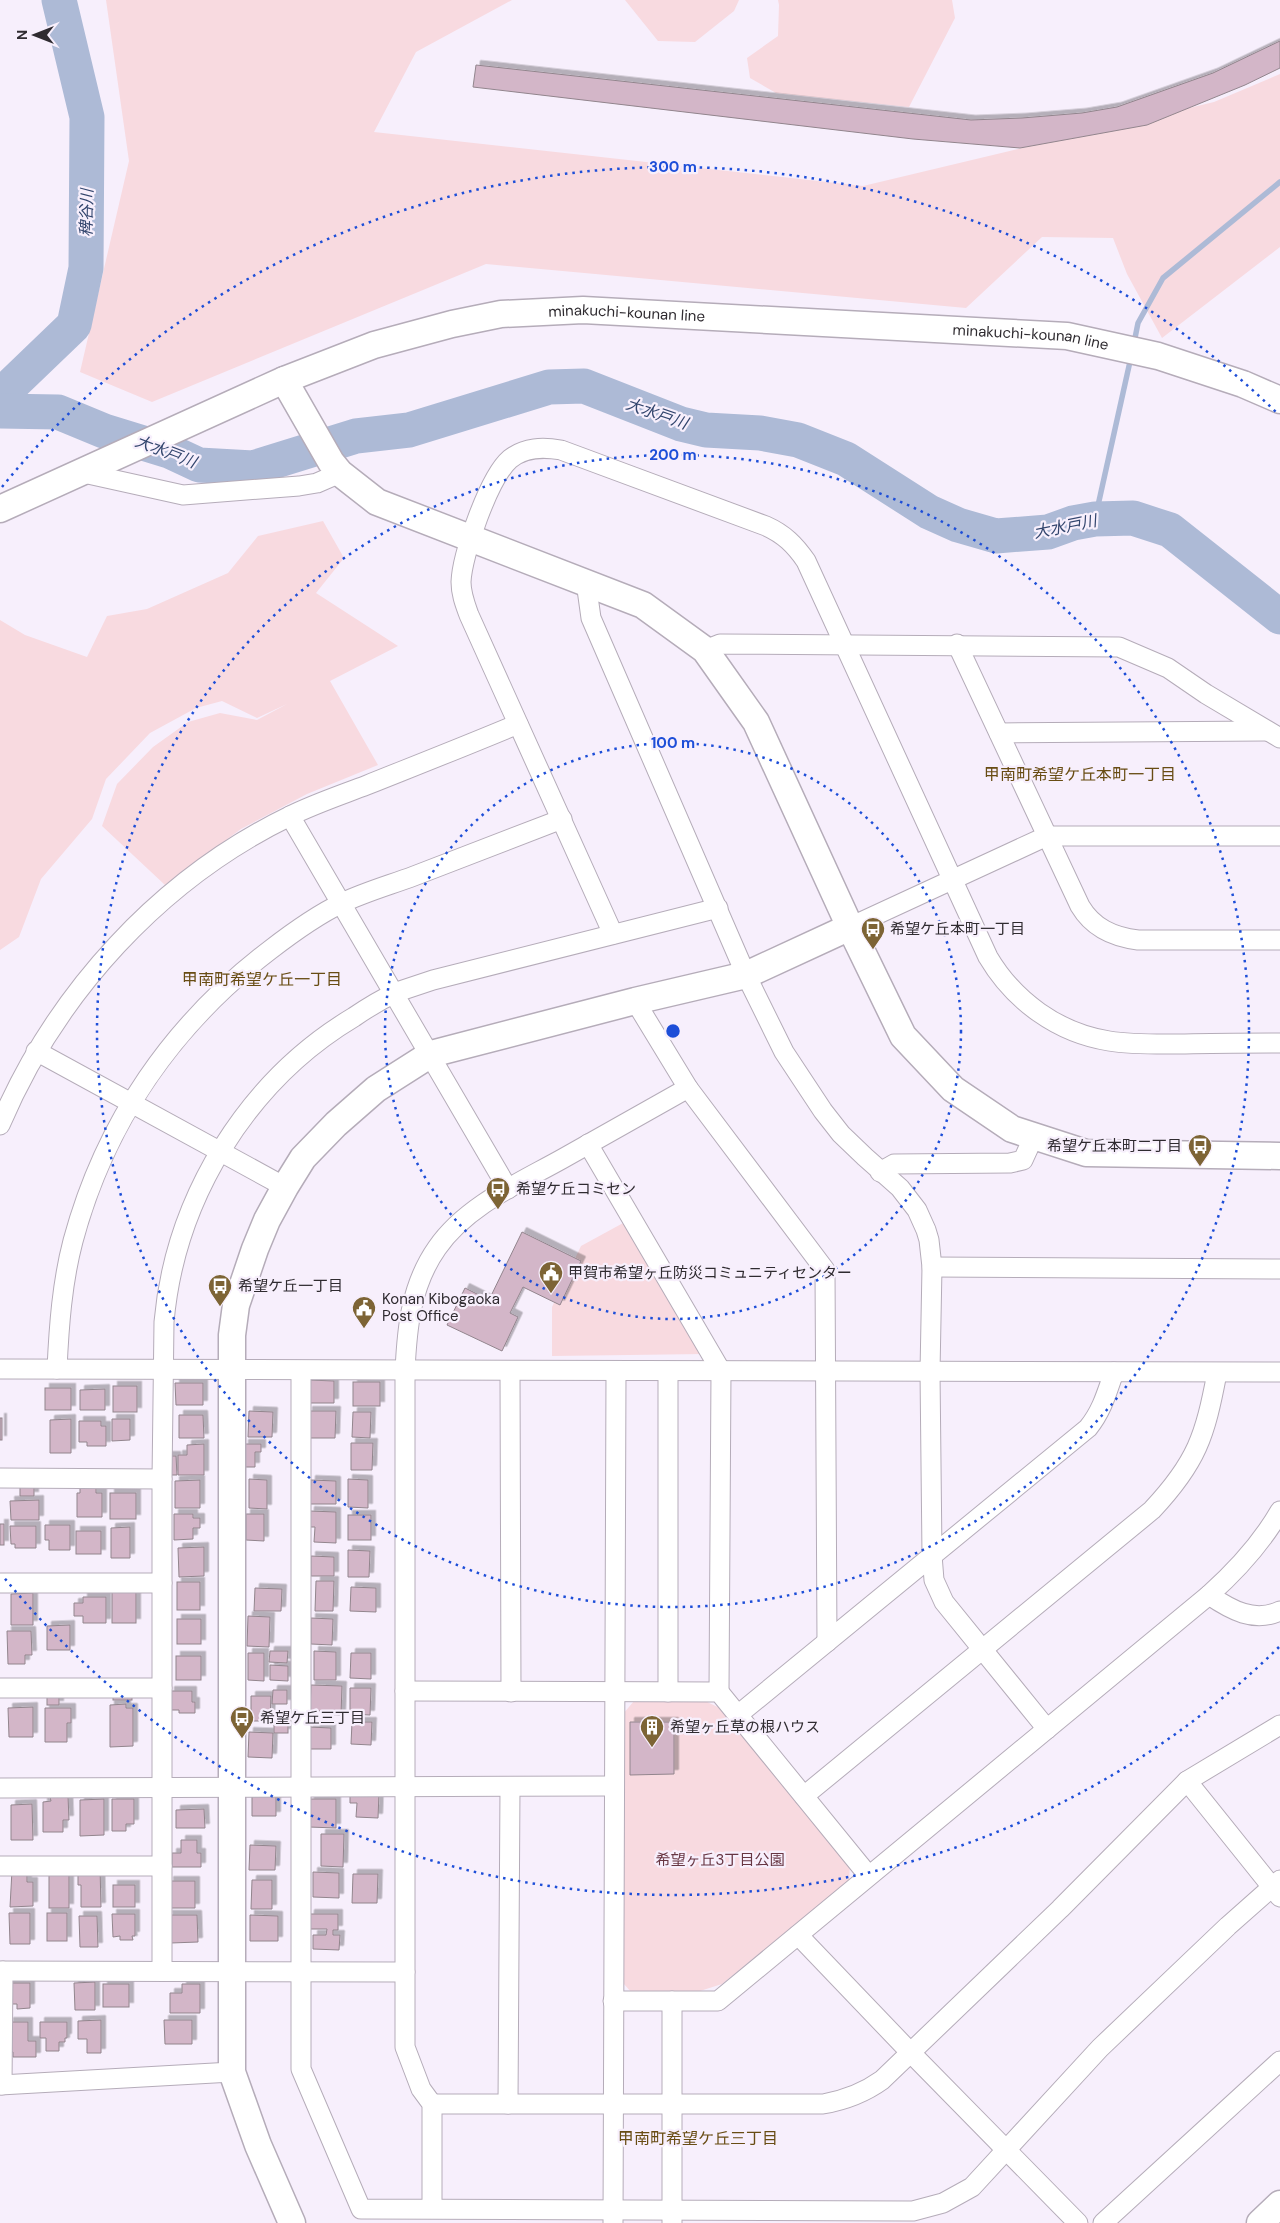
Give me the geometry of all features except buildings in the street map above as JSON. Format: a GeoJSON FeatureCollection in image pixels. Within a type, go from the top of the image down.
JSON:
{"type":"FeatureCollection","features":[{"type":"Feature","properties":{"kind":"street","name":"minakuchi-kounan line"},"geometry":{"type":"LineString","coordinates":[[0,509],[284,380],[374,345],[452,324],[501,314],[583,310],[1067,336],[1158,356],[1243,384],[1280,400]]}},
{"type":"Feature","properties":{"kind":"street"},"geometry":{"type":"LineString","coordinates":[[284,380],[312,432],[335,467],[377,502],[643,605],[704,650],[756,722],[850,928],[903,1036],[953,1089],[1012,1129],[1086,1152],[1280,1156]]}},
{"type":"Feature","properties":{"kind":"street"},"geometry":{"type":"LineString","coordinates":[[613,934],[464,602],[461,584],[462,568],[492,483],[506,464],[517,455],[535,449],[561,450],[766,526],[781,534],[795,545],[806,561],[951,879],[997,972],[1026,1002],[1056,1023],[1085,1036],[1108,1041],[1135,1044],[1280,1043]]}},
{"type":"Feature","properties":{"kind":"street"},"geometry":{"type":"LineString","coordinates":[[79,472],[123,484],[183,495],[299,486],[317,482],[335,467]]}},
{"type":"Feature","properties":{"kind":"street"},"geometry":{"type":"LineString","coordinates":[[586,582],[591,618],[746,974],[784,1052],[810,1093],[841,1134],[880,1172],[900,1188],[922,1219],[929,1240],[932,1267],[930,1372],[932,1555],[934,1580],[938,1592],[1047,1729]]}},
{"type":"Feature","properties":{"kind":"street"},"geometry":{"type":"LineString","coordinates":[[704,650],[720,644],[956,644],[1119,647],[1168,668],[1206,694],[1274,734]]}},
{"type":"Feature","properties":{"kind":"street"},"geometry":{"type":"LineString","coordinates":[[956,644],[1085,915],[1093,923],[1109,933],[1138,940],[1280,940]]}},
{"type":"Feature","properties":{"kind":"street"},"geometry":{"type":"LineString","coordinates":[[0,1125],[36,1051],[94,971],[144,917],[209,864],[245,840],[290,816],[518,724]]}},
{"type":"Feature","properties":{"kind":"street"},"geometry":{"type":"LineString","coordinates":[[999,733],[1274,734]]}},
{"type":"Feature","properties":{"kind":"street"},"geometry":{"type":"LineString","coordinates":[[290,816],[431,1054],[508,1189]]}},
{"type":"Feature","properties":{"kind":"street"},"geometry":{"type":"LineString","coordinates":[[57,1370],[60,1315],[73,1241],[94,1175],[109,1141],[130,1104],[158,1063],[214,997],[234,978],[288,936],[342,904],[562,819]]}},
{"type":"Feature","properties":{"kind":"street"},"geometry":{"type":"LineString","coordinates":[[292,2223],[258,2145],[232,2072],[232,1335],[236,1304],[255,1249],[267,1220],[303,1158],[376,1089],[431,1054],[746,974],[850,928],[951,879],[1047,836],[1280,836]]}},
{"type":"Feature","properties":{"kind":"street"},"geometry":{"type":"LineString","coordinates":[[162,1971],[162,1369],[164,1322],[170,1278],[190,1212],[220,1152],[256,1101],[304,1052],[332,1030],[395,993],[433,980],[718,908]]}},
{"type":"Feature","properties":{"kind":"street"},"geometry":{"type":"LineString","coordinates":[[635,1001],[688,1088],[825,1270],[827,1371],[826,1642]]}},
{"type":"Feature","properties":{"kind":"street"},"geometry":{"type":"LineString","coordinates":[[36,1051],[285,1187]]}},
{"type":"Feature","properties":{"kind":"street"},"geometry":{"type":"LineString","coordinates":[[432,2208],[432,2104],[421,2089],[405,2046],[405,1371],[410,1308],[421,1278],[436,1249],[445,1237],[466,1217],[508,1189],[688,1088]]}},
{"type":"Feature","properties":{"kind":"street"},"geometry":{"type":"LineString","coordinates":[[880,1172],[894,1164],[1010,1162],[1023,1160],[1034,1136]]}},
{"type":"Feature","properties":{"kind":"street"},"geometry":{"type":"LineString","coordinates":[[588,1144],[720,1371],[719,1692],[739,1714],[868,1875]]}},
{"type":"Feature","properties":{"kind":"street"},"geometry":{"type":"LineString","coordinates":[[932,1267],[1280,1269]]}},
{"type":"Feature","properties":{"kind":"street"},"geometry":{"type":"LineString","coordinates":[[0,1370],[1280,1372]]}},
{"type":"Feature","properties":{"kind":"street"},"geometry":{"type":"LineString","coordinates":[[301,1370],[301,2069],[361,2209],[432,2208],[614,2216],[672,2216],[913,2211],[943,2203],[972,2187],[1100,2048],[1277,1888],[1187,1782]]}},
{"type":"Feature","properties":{"kind":"street"},"geometry":{"type":"LineString","coordinates":[[614,2216],[615,2105],[613,2000],[616,1371]]}},
{"type":"Feature","properties":{"kind":"street"},"geometry":{"type":"LineString","coordinates":[[668,1371],[668,1692]]}},
{"type":"Feature","properties":{"kind":"street"},"geometry":{"type":"LineString","coordinates":[[510,1372],[511,1692]]}},
{"type":"Feature","properties":{"kind":"street"},"geometry":{"type":"LineString","coordinates":[[739,1714],[1088,1428],[1097,1417],[1104,1402],[1114,1372]]}},
{"type":"Feature","properties":{"kind":"street"},"geometry":{"type":"LineString","coordinates":[[804,1796],[1152,1510],[1184,1472],[1200,1441],[1207,1424],[1217,1373]]}},
{"type":"Feature","properties":{"kind":"street"},"geometry":{"type":"LineString","coordinates":[[0,1478],[162,1479]]}},
{"type":"Feature","properties":{"kind":"street"},"geometry":{"type":"LineString","coordinates":[[613,2000],[718,2000],[1210,1595],[1257,1547],[1280,1511]]}},
{"type":"Feature","properties":{"kind":"street"},"geometry":{"type":"LineString","coordinates":[[0,1583],[162,1583]]}},
{"type":"Feature","properties":{"kind":"street"},"geometry":{"type":"LineString","coordinates":[[1210,1595],[1234,1611],[1242,1614],[1264,1615],[1280,1610]]}},
{"type":"Feature","properties":{"kind":"street"},"geometry":{"type":"LineString","coordinates":[[0,1688],[162,1688]]}},
{"type":"Feature","properties":{"kind":"street"},"geometry":{"type":"LineString","coordinates":[[405,1691],[719,1692]]}},
{"type":"Feature","properties":{"kind":"street"},"geometry":{"type":"LineString","coordinates":[[432,2104],[672,2106],[823,2104],[836,2102],[869,2089],[882,2080],[1187,1782],[1280,1725]]}},
{"type":"Feature","properties":{"kind":"street"},"geometry":{"type":"LineString","coordinates":[[0,1788],[510,1788],[614,1786]]}},
{"type":"Feature","properties":{"kind":"street"},"geometry":{"type":"LineString","coordinates":[[508,2104],[510,1788]]}},
{"type":"Feature","properties":{"kind":"street"},"geometry":{"type":"LineString","coordinates":[[0,1866],[162,1866]]}},
{"type":"Feature","properties":{"kind":"street"},"geometry":{"type":"LineString","coordinates":[[798,1935],[1078,2223]]}},
{"type":"Feature","properties":{"kind":"street"},"geometry":{"type":"LineString","coordinates":[[232,2072],[1,2085],[1,1971],[405,1972]]}},
{"type":"Feature","properties":{"kind":"street"},"geometry":{"type":"LineString","coordinates":[[672,2001],[672,2216]]}},
{"type":"Feature","properties":{"kind":"street"},"geometry":{"type":"LineString","coordinates":[[1104,2223],[1280,2061]]}},
{"type":"Feature","properties":{"kind":"street"},"geometry":{"type":"LineString","coordinates":[[1260,2223],[1280,2204]]}},
{"type":"Feature","properties":{"kind":"green space"},"geometry":{"type":"Polygon","coordinates":[[[106,0],[512,0],[416,52],[374,132],[863,186],[1214,102],[1280,74],[1280,247],[1162,338],[1127,274],[1113,238],[1042,237],[966,308],[486,264],[152,402],[80,372],[129,161],[106,0]]]}},
{"type":"Feature","properties":{"kind":"green space"},"geometry":{"type":"Polygon","coordinates":[[[625,0],[739,0],[734,11],[695,42],[658,41],[625,0]]]}},
{"type":"Feature","properties":{"kind":"green space"},"geometry":{"type":"Polygon","coordinates":[[[778,0],[952,0],[955,18],[909,107],[776,93],[750,78],[747,58],[778,36],[778,0]]]}},
{"type":"Feature","properties":{"kind":"green space"},"geometry":{"type":"Polygon","coordinates":[[[323,521],[344,558],[316,593],[398,646],[330,681],[378,765],[307,794],[241,829],[165,885],[102,826],[117,784],[153,747],[188,722],[220,713],[257,720],[287,704],[257,718],[222,701],[196,708],[150,733],[106,779],[92,819],[41,879],[19,937],[0,950],[0,620],[25,635],[87,657],[107,616],[147,609],[228,573],[258,536],[323,521]]]}},
{"type":"Feature","properties":{"kind":"green space"},"geometry":{"type":"Polygon","coordinates":[[[625,1222],[705,1354],[552,1356],[552,1307],[581,1246],[625,1222]]]}},
{"type":"Feature","properties":{"kind":"green space","name":"希望ヶ丘3丁目公園"},"geometry":{"type":"Polygon","coordinates":[[[634,1701],[705,1701],[724,1710],[850,1864],[849,1881],[722,1984],[700,1991],[632,1993],[623,1983],[623,1714],[634,1701]]]}},
{"type":"Feature","properties":{"kind":"waterway","name":"稗谷川"},"geometry":{"type":"LineString","coordinates":[[0,396],[74,325],[86,268],[87,117],[59,0]]}},
{"type":"Feature","properties":{"kind":"waterway"},"geometry":{"type":"LineString","coordinates":[[1134,343],[1138,323],[1163,278],[1280,182]]}},
{"type":"Feature","properties":{"kind":"waterway"},"geometry":{"type":"LineString","coordinates":[[1095,519],[1131,357]]}},
{"type":"Feature","properties":{"kind":"waterway","name":"大水戸川"},"geometry":{"type":"LineString","coordinates":[[0,411],[58,412],[104,431],[169,451],[199,465],[253,468],[356,436],[409,430],[549,387],[584,386],[681,424],[706,430],[760,433],[798,440],[846,459],[929,512],[958,525],[996,536],[1048,532],[1073,523],[1095,519],[1133,518],[1170,530],[1280,617]]}},
{"type":"Feature","properties":{"kind":"place","name":"希望ケ丘本町一丁目"},"geometry":{"type":"Point","coordinates":[873,950]}},
{"type":"Feature","properties":{"kind":"place","name":"希望ケ丘本町二丁目"},"geometry":{"type":"Point","coordinates":[1200,1167]}},
{"type":"Feature","properties":{"kind":"place","name":"希望ケ丘コミセン"},"geometry":{"type":"Point","coordinates":[498,1210]}},
{"type":"Feature","properties":{"kind":"place","name":"甲賀市希望ヶ丘防災コミュニティセンター"},"geometry":{"type":"Point","coordinates":[551,1294]}},
{"type":"Feature","properties":{"kind":"place","name":"希望ケ丘一丁目"},"geometry":{"type":"Point","coordinates":[220,1307]}},
{"type":"Feature","properties":{"kind":"place","name":"Konan Kibogaoka Post Office"},"geometry":{"type":"Point","coordinates":[364,1329]}},
{"type":"Feature","properties":{"kind":"place","name":"希望ケ丘三丁目"},"geometry":{"type":"Point","coordinates":[242,1739]}},
{"type":"Feature","properties":{"kind":"place","name":"希望ヶ丘草の根ハウス"},"geometry":{"type":"Point","coordinates":[652,1748]}},
{"type":"Feature","properties":{"kind":"district","name":"甲南町希望ケ丘本町一丁目"},"geometry":{"type":"Point","coordinates":[1080,774]}},
{"type":"Feature","properties":{"kind":"district","name":"甲南町希望ケ丘一丁目"},"geometry":{"type":"Point","coordinates":[262,979]}},
{"type":"Feature","properties":{"kind":"district","name":"甲南町希望ケ丘三丁目"},"geometry":{"type":"Point","coordinates":[698,2138]}}]}
